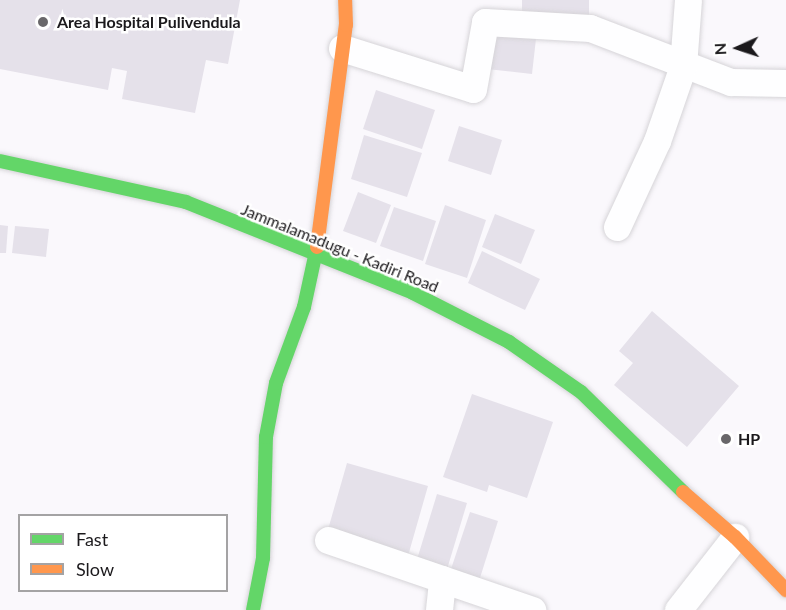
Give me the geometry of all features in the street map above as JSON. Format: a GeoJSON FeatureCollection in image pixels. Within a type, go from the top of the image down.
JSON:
{"type":"FeatureCollection","features":[{"type":"Feature","properties":{"kind":"main road"},"geometry":{"type":"LineString","coordinates":[[253,610],[263,558],[266,437],[276,383],[304,307],[316,255],[342,48],[345,0]]}},
{"type":"Feature","properties":{"kind":"main road","name":"Jammalamadugu - Kadiri Road"},"geometry":{"type":"LineString","coordinates":[[0,161],[186,202],[413,293],[509,342],[581,392],[656,468],[735,537],[786,590]]}},
{"type":"Feature","properties":{"kind":"street"},"geometry":{"type":"LineString","coordinates":[[617,227],[657,141],[683,66],[688,0]]}},
{"type":"Feature","properties":{"kind":"street"},"geometry":{"type":"LineString","coordinates":[[342,48],[473,89],[485,22],[590,28],[683,66],[731,82],[786,83]]}},
{"type":"Feature","properties":{"kind":"street"},"geometry":{"type":"LineString","coordinates":[[678,610],[735,537]]}},
{"type":"Feature","properties":{"kind":"street"},"geometry":{"type":"LineString","coordinates":[[328,540],[532,610]]}},
{"type":"Feature","properties":{"kind":"street"},"geometry":{"type":"LineString","coordinates":[[440,610],[442,579]]}},
{"type":"Feature","properties":{"kind":"building"},"geometry":{"type":"Polygon","coordinates":[[[0,0],[240,0],[228,64],[206,60],[195,113],[122,99],[127,71],[112,68],[108,90],[0,69],[0,0]]]}},
{"type":"Feature","properties":{"kind":"building"},"geometry":{"type":"Polygon","coordinates":[[[522,0],[589,0],[589,17],[522,14],[522,0]]]}},
{"type":"Feature","properties":{"kind":"building"},"geometry":{"type":"Polygon","coordinates":[[[492,25],[537,30],[532,74],[487,69],[492,25]]]}},
{"type":"Feature","properties":{"kind":"building"},"geometry":{"type":"Polygon","coordinates":[[[376,90],[435,110],[422,149],[363,129],[376,90]]]}},
{"type":"Feature","properties":{"kind":"building"},"geometry":{"type":"Polygon","coordinates":[[[459,126],[502,140],[491,175],[448,161],[459,126]]]}},
{"type":"Feature","properties":{"kind":"building"},"geometry":{"type":"Polygon","coordinates":[[[364,135],[422,153],[407,197],[351,179],[364,135]]]}},
{"type":"Feature","properties":{"kind":"building"},"geometry":{"type":"Polygon","coordinates":[[[358,192],[391,205],[376,243],[343,231],[358,192]]]}},
{"type":"Feature","properties":{"kind":"building"},"geometry":{"type":"Polygon","coordinates":[[[445,205],[486,220],[467,278],[425,264],[445,205]]]}},
{"type":"Feature","properties":{"kind":"building"},"geometry":{"type":"Polygon","coordinates":[[[394,207],[436,221],[423,261],[380,246],[394,207]]]}},
{"type":"Feature","properties":{"kind":"building"},"geometry":{"type":"Polygon","coordinates":[[[495,214],[535,230],[521,264],[482,247],[495,214]]]}},
{"type":"Feature","properties":{"kind":"building"},"geometry":{"type":"Polygon","coordinates":[[[0,225],[8,226],[6,253],[0,253],[0,225]]]}},
{"type":"Feature","properties":{"kind":"building"},"geometry":{"type":"Polygon","coordinates":[[[15,226],[49,229],[46,257],[12,253],[15,226]]]}},
{"type":"Feature","properties":{"kind":"building"},"geometry":{"type":"Polygon","coordinates":[[[482,251],[540,279],[525,310],[468,283],[482,251]]]}},
{"type":"Feature","properties":{"kind":"building"},"geometry":{"type":"Polygon","coordinates":[[[652,311],[739,386],[687,447],[614,385],[633,363],[619,351],[652,311]]]}},
{"type":"Feature","properties":{"kind":"building"},"geometry":{"type":"Polygon","coordinates":[[[472,394],[553,422],[527,498],[489,485],[487,492],[443,477],[472,394]]]}},
{"type":"Feature","properties":{"kind":"building"},"geometry":{"type":"Polygon","coordinates":[[[347,463],[428,486],[408,556],[327,533],[347,463]]]}},
{"type":"Feature","properties":{"kind":"building"},"geometry":{"type":"Polygon","coordinates":[[[437,494],[467,503],[445,576],[415,566],[437,494]]]}},
{"type":"Feature","properties":{"kind":"building"},"geometry":{"type":"Polygon","coordinates":[[[470,512],[498,521],[479,581],[450,572],[470,512]]]}},
{"type":"Feature","properties":{"kind":"traffic: fast"},"geometry":{"type":"LineString","coordinates":[[0,161],[186,202],[413,293],[509,342],[581,392],[683,492]]}},
{"type":"Feature","properties":{"kind":"traffic: fast"},"geometry":{"type":"LineString","coordinates":[[253,610],[263,558],[266,437],[276,383],[304,307],[317,247]]}},
{"type":"Feature","properties":{"kind":"traffic: slow"},"geometry":{"type":"LineString","coordinates":[[317,247],[346,25],[345,0]]}},
{"type":"Feature","properties":{"kind":"traffic: slow"},"geometry":{"type":"LineString","coordinates":[[683,492],[735,537],[786,590]]}},
{"type":"Feature","properties":{"kind":"place","name":"Area Hospital Pulivendula"},"geometry":{"type":"Point","coordinates":[43,22]}},
{"type":"Feature","properties":{"kind":"place","name":"HP"},"geometry":{"type":"Point","coordinates":[726,439]}}]}
